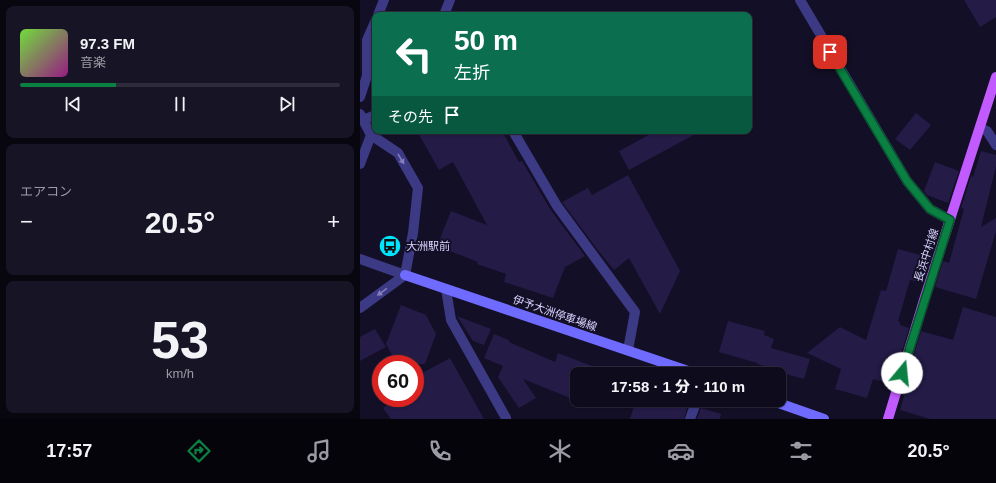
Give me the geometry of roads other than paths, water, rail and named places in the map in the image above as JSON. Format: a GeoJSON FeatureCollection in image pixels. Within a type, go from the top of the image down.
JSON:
{"type":"FeatureCollection","features":[{"type":"Feature","properties":{"kind":"main road","name":"長浜中村線"},"geometry":{"type":"LineString","coordinates":[[888,419],[996,77]]}},
{"type":"Feature","properties":{"kind":"main road","name":"伊予大洲停車場線"},"geometry":{"type":"LineString","coordinates":[[405,275],[677,367]]}},
{"type":"Feature","properties":{"kind":"main road"},"geometry":{"type":"LineString","coordinates":[[786,406],[824,419]]}},
{"type":"Feature","properties":{"kind":"street"},"geometry":{"type":"LineString","coordinates":[[379,12],[384,0]]}},
{"type":"Feature","properties":{"kind":"street"},"geometry":{"type":"LineString","coordinates":[[445,12],[450,0]]}},
{"type":"Feature","properties":{"kind":"street"},"geometry":{"type":"LineString","coordinates":[[800,0],[907,181],[930,209],[950,220]]}},
{"type":"Feature","properties":{"kind":"street"},"geometry":{"type":"LineString","coordinates":[[360,97],[367,76],[368,40],[372,30]]}},
{"type":"Feature","properties":{"kind":"street"},"geometry":{"type":"LineString","coordinates":[[360,308],[405,275],[413,233],[418,188],[398,153],[371,135],[361,117],[372,115]]}},
{"type":"Feature","properties":{"kind":"street"},"geometry":{"type":"LineString","coordinates":[[980,128],[986,130],[996,144]]}},
{"type":"Feature","properties":{"kind":"street"},"geometry":{"type":"LineString","coordinates":[[514,134],[557,206],[635,312],[628,350]]}},
{"type":"Feature","properties":{"kind":"street"},"geometry":{"type":"LineString","coordinates":[[360,164],[371,135]]}},
{"type":"Feature","properties":{"kind":"street"},"geometry":{"type":"LineString","coordinates":[[360,259],[405,275]]}},
{"type":"Feature","properties":{"kind":"street"},"geometry":{"type":"LineString","coordinates":[[446,289],[451,320],[506,418]]}},
{"type":"Feature","properties":{"kind":"street"},"geometry":{"type":"LineString","coordinates":[[690,419],[694,407]]}},
{"type":"Feature","properties":{"kind":"place","name":"大洲駅前"},"geometry":{"type":"Point","coordinates":[390,246]}}]}
